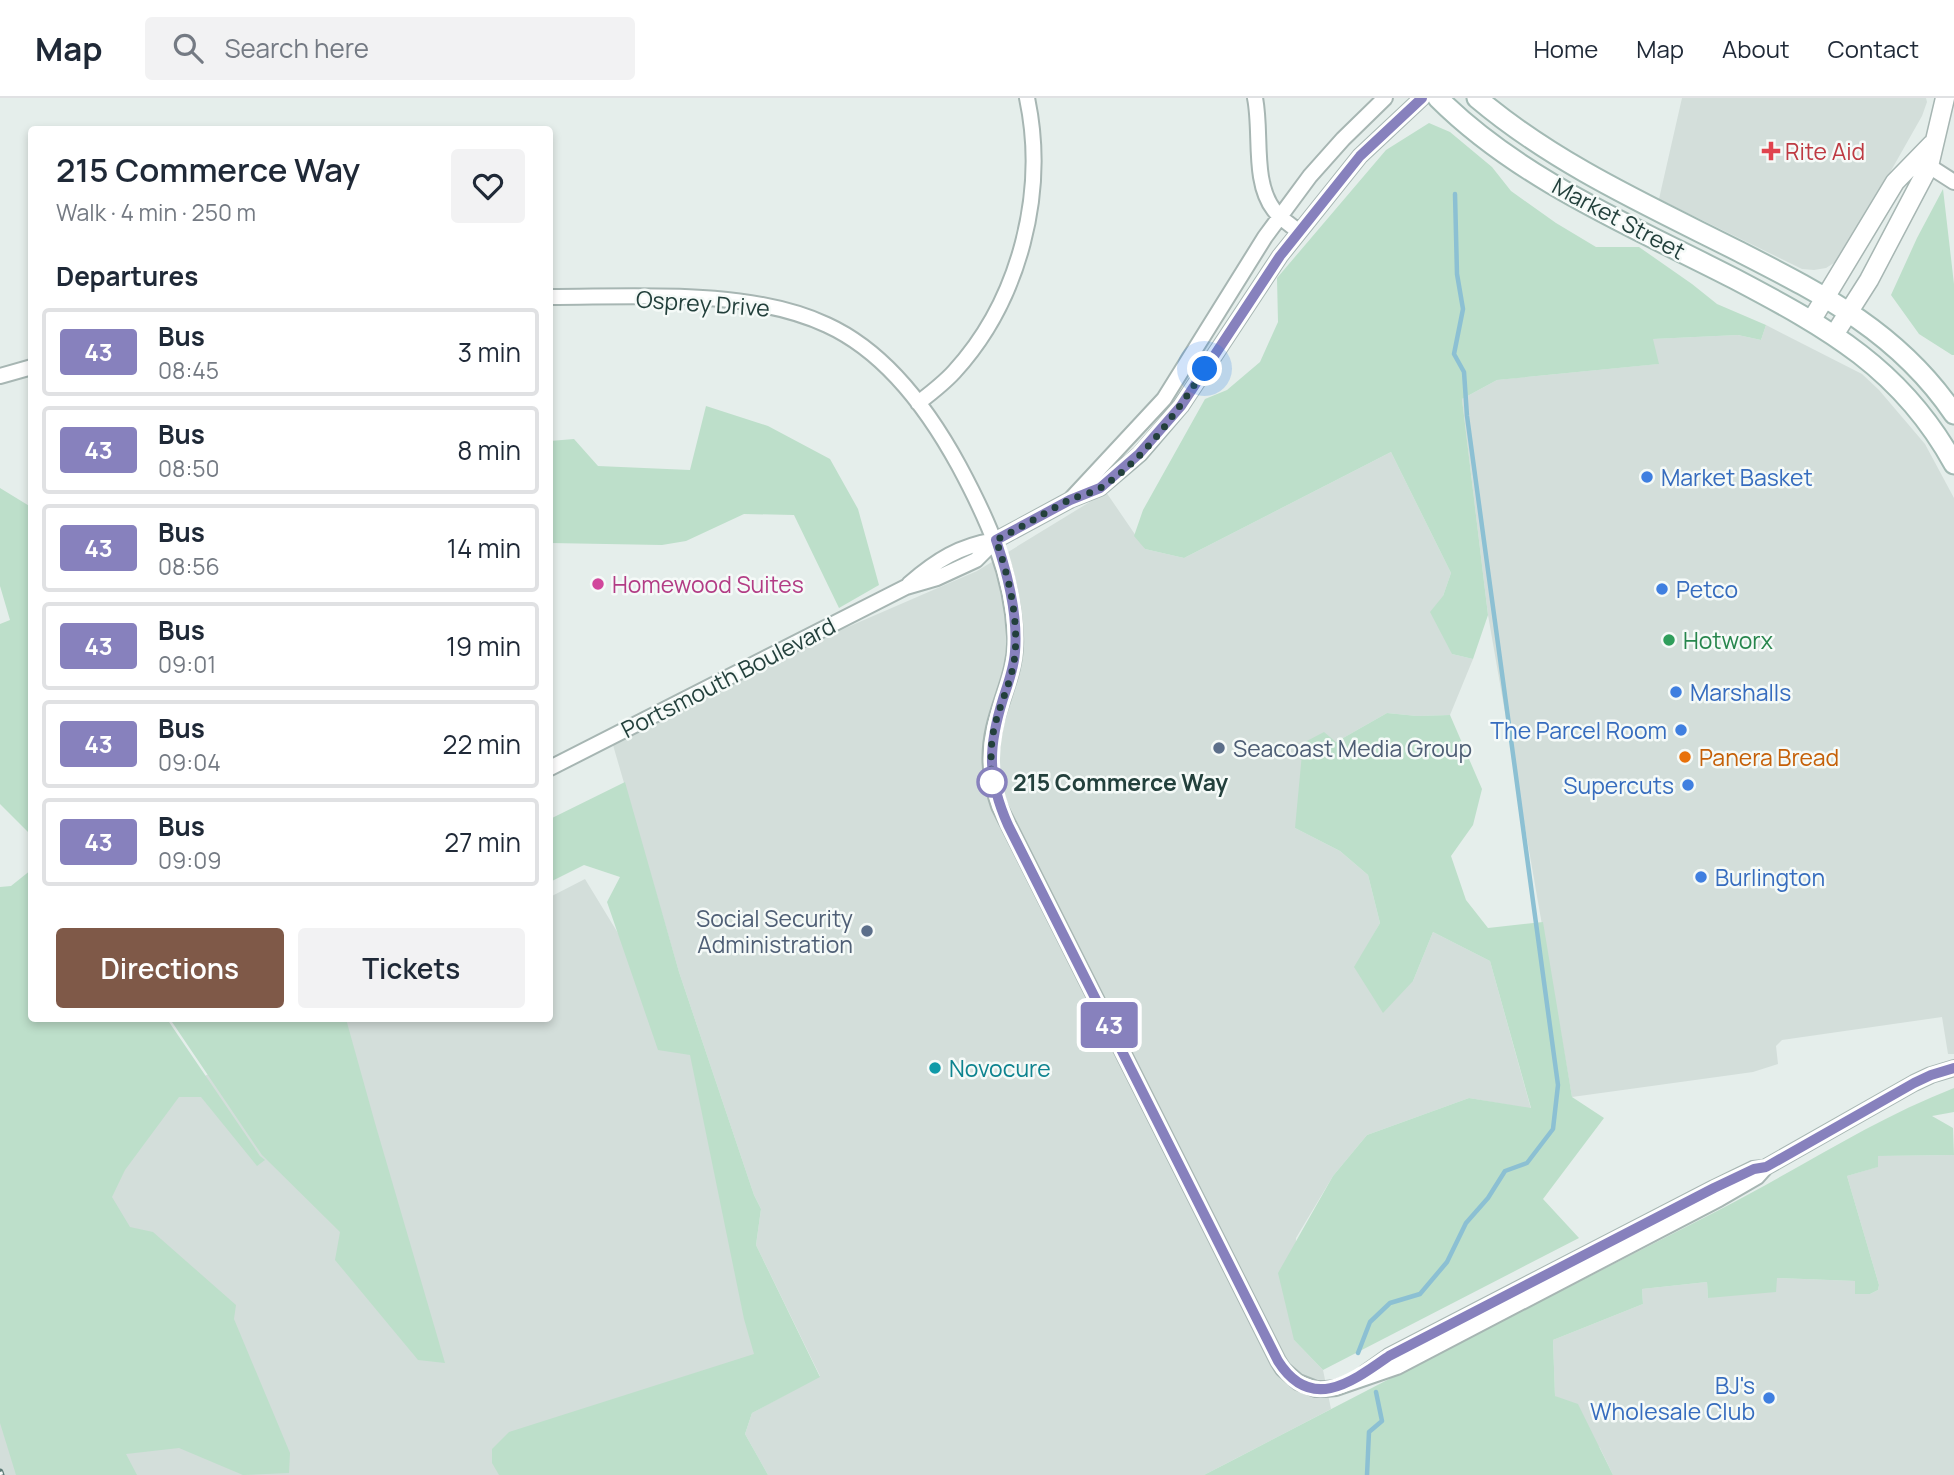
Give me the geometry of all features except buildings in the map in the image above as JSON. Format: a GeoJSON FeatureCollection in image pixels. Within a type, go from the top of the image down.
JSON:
{"type":"FeatureCollection","features":[{"type":"Feature","properties":{"kind":"main road","name":"Market Street"},"geometry":{"type":"LineString","coordinates":[[1438,98],[1498,148],[1559,187],[1834,335],[1869,360],[1899,387],[1931,427],[1954,464]]}},
{"type":"Feature","properties":{"kind":"main road","name":"Market Street"},"geometry":{"type":"LineString","coordinates":[[1477,98],[1566,161],[1849,311],[1914,365],[1954,414]]}},
{"type":"Feature","properties":{"kind":"street"},"geometry":{"type":"LineString","coordinates":[[918,403],[939,387],[972,349],[990,322],[1017,262],[1031,209],[1034,184],[1033,133],[1027,98]]}},
{"type":"Feature","properties":{"kind":"street"},"geometry":{"type":"LineString","coordinates":[[1255,98],[1262,181],[1270,205],[1299,232]]}},
{"type":"Feature","properties":{"kind":"street","name":"Portsmouth Boulevard"},"geometry":{"type":"LineString","coordinates":[[1070,500],[1091,474],[1137,430],[1164,399],[1280,217],[1325,158],[1385,98]]}},
{"type":"Feature","properties":{"kind":"street","name":"Portsmouth Boulevard"},"geometry":{"type":"LineString","coordinates":[[553,766],[906,587],[933,563],[971,544],[996,540],[1070,500],[1100,488],[1139,454],[1168,422],[1266,275],[1360,156],[1422,98]]}},
{"type":"Feature","properties":{"kind":"street"},"geometry":{"type":"LineString","coordinates":[[1834,335],[1869,280],[1929,166],[1932,144],[1945,98]]}},
{"type":"Feature","properties":{"kind":"street"},"geometry":{"type":"LineString","coordinates":[[1811,321],[1895,182],[1932,144]]}},
{"type":"Feature","properties":{"kind":"street"},"geometry":{"type":"LineString","coordinates":[[1929,166],[1954,181]]}},
{"type":"Feature","properties":{"kind":"street","name":"Osprey Drive"},"geometry":{"type":"LineString","coordinates":[[553,297],[733,301],[779,308],[829,326],[887,369],[918,403],[951,451],[996,540],[1011,600],[1015,636],[1013,665],[991,745],[992,781],[999,806],[1278,1361],[1290,1377],[1307,1386],[1326,1390],[1397,1367],[1719,1199],[1757,1177],[1766,1167],[1914,1083],[1954,1068]]}},
{"type":"Feature","properties":{"kind":"street"},"geometry":{"type":"LineString","coordinates":[[0,376],[28,368]]}},
{"type":"Feature","properties":{"kind":"shaded area"},"geometry":{"type":"Polygon","coordinates":[[[1682,98],[1926,98],[1927,102],[1922,116],[1837,261],[1826,268],[1814,270],[1802,269],[1659,199],[1682,98]]]}},
{"type":"Feature","properties":{"kind":"shaded area"},"geometry":{"type":"Polygon","coordinates":[[[1766,325],[1862,374],[1925,444],[1954,498],[1954,1054],[1948,1054],[1942,1017],[1782,1040],[1776,1046],[1778,1064],[1753,1072],[1572,1097],[1488,615],[1462,399],[1497,380],[1658,364],[1652,339],[1738,335],[1761,340],[1766,325]]]}},
{"type":"Feature","properties":{"kind":"shaded area"},"geometry":{"type":"Polygon","coordinates":[[[1391,452],[1451,573],[1443,596],[1452,654],[1473,659],[1450,715],[1387,713],[1336,742],[1295,828],[1340,851],[1368,875],[1380,923],[1355,967],[1413,981],[1433,932],[1490,961],[1531,1109],[1469,1098],[1367,1135],[1333,1176],[1296,1238],[1294,1340],[1323,1370],[1331,1409],[1204,1475],[768,1475],[745,1434],[752,1413],[820,1376],[756,1245],[761,1209],[679,972],[613,745],[827,636],[977,571],[1106,492],[1145,549],[1184,558],[1391,452]]]}},
{"type":"Feature","properties":{"kind":"shaded area"},"geometry":{"type":"Polygon","coordinates":[[[585,879],[694,1058],[772,1364],[714,1400],[759,1475],[0,1475],[0,1182],[309,1022],[553,1022],[553,895],[585,879]]]}},
{"type":"Feature","properties":{"kind":"shaded area"},"geometry":{"type":"Polygon","coordinates":[[[1954,1155],[1954,1475],[1613,1475],[1600,1448],[1555,1396],[1553,1340],[1643,1304],[1642,1289],[1707,1282],[1708,1298],[1777,1278],[1855,1281],[1870,1294],[1878,1290],[1879,1285],[1847,1176],[1877,1167],[1877,1156],[1954,1155]]]}},
{"type":"Feature","properties":{"kind":"green space"},"geometry":{"type":"Polygon","coordinates":[[[1429,123],[1450,132],[1492,167],[1511,191],[1596,247],[1639,247],[1717,304],[1766,325],[1761,340],[1738,335],[1653,339],[1659,364],[1497,380],[1462,399],[1488,615],[1473,659],[1452,654],[1430,612],[1443,596],[1451,573],[1391,452],[1184,558],[1145,549],[1134,536],[1143,510],[1205,399],[1227,390],[1260,362],[1278,322],[1277,278],[1386,150],[1429,123]]]}},
{"type":"Feature","properties":{"kind":"green space"},"geometry":{"type":"Polygon","coordinates":[[[1943,189],[1954,284],[1954,355],[1919,334],[1891,295],[1943,189]]]}},
{"type":"Feature","properties":{"kind":"green space"},"geometry":{"type":"Polygon","coordinates":[[[706,406],[768,426],[830,459],[858,509],[879,585],[839,608],[794,515],[744,514],[686,541],[662,545],[553,543],[553,441],[574,439],[598,466],[690,470],[706,406]]]}},
{"type":"Feature","properties":{"kind":"green space"},"geometry":{"type":"Polygon","coordinates":[[[0,488],[28,505],[28,832],[0,804],[0,624],[10,620],[0,586],[0,488]]]}},
{"type":"Feature","properties":{"kind":"green space"},"geometry":{"type":"Polygon","coordinates":[[[1387,713],[1450,715],[1482,789],[1473,825],[1451,856],[1466,900],[1488,928],[1543,922],[1572,1097],[1604,1118],[1543,1199],[1579,1238],[1323,1370],[1294,1340],[1278,1273],[1333,1176],[1367,1135],[1469,1098],[1531,1108],[1490,961],[1433,932],[1413,981],[1383,1013],[1354,967],[1380,923],[1368,875],[1340,851],[1295,828],[1303,743],[1324,732],[1336,742],[1387,713]]]}},
{"type":"Feature","properties":{"kind":"green space"},"geometry":{"type":"Polygon","coordinates":[[[625,782],[679,972],[761,1209],[756,1245],[820,1377],[752,1413],[745,1434],[768,1475],[499,1475],[492,1463],[492,1449],[509,1432],[754,1354],[744,1319],[690,1055],[658,1050],[607,902],[620,877],[584,865],[553,880],[553,818],[625,782]]]}},
{"type":"Feature","properties":{"kind":"green space"},"geometry":{"type":"Polygon","coordinates":[[[28,872],[28,1022],[169,1022],[265,1160],[257,1166],[201,1097],[179,1097],[125,1170],[112,1197],[130,1227],[153,1232],[236,1305],[234,1319],[290,1453],[289,1473],[243,1475],[179,1448],[126,1454],[137,1475],[16,1475],[0,1423],[0,887],[11,886],[28,872]]]}},
{"type":"Feature","properties":{"kind":"green space"},"geometry":{"type":"Polygon","coordinates":[[[172,1022],[347,1022],[445,1363],[418,1360],[335,1260],[340,1232],[262,1155],[172,1022]]]}},
{"type":"Feature","properties":{"kind":"green space"},"geometry":{"type":"Polygon","coordinates":[[[1954,1088],[1954,1112],[1932,1116],[1953,1128],[1954,1155],[1878,1156],[1878,1167],[1847,1176],[1879,1285],[1878,1290],[1870,1294],[1855,1294],[1855,1281],[1777,1278],[1776,1292],[1708,1298],[1707,1282],[1642,1289],[1643,1304],[1553,1340],[1555,1396],[1578,1404],[1613,1475],[1204,1475],[1748,1195],[1864,1130],[1954,1088]]]}},
{"type":"Feature","properties":{"kind":"waterway"},"geometry":{"type":"LineString","coordinates":[[1358,1353],[1370,1322],[1390,1303],[1420,1294],[1447,1262],[1466,1223],[1488,1198],[1505,1171],[1527,1163],[1553,1129],[1558,1085],[1467,416],[1464,372],[1454,354],[1463,309],[1457,274],[1455,194]]}},
{"type":"Feature","properties":{"kind":"waterway"},"geometry":{"type":"LineString","coordinates":[[1367,1475],[1369,1432],[1382,1421],[1376,1392]]}},
{"type":"Feature","properties":{"kind":"bus line","name":"43"},"geometry":{"type":"LineString","coordinates":[[1422,98],[1360,156],[1339,181],[1266,275],[1181,406],[1139,454],[1100,488],[1070,500],[996,540],[1011,600],[1015,651],[991,745],[995,795],[1278,1361],[1290,1377],[1298,1382],[1316,1389],[1336,1388],[1352,1381],[1389,1356],[1691,1200],[1754,1169],[1766,1167],[1914,1083],[1954,1068]]}},
{"type":"Feature","properties":{"kind":"place","name":"Rite Aid"},"geometry":{"type":"Point","coordinates":[1771,151]}},
{"type":"Feature","properties":{"kind":"place","name":"Market Basket"},"geometry":{"type":"Point","coordinates":[1647,477]}},
{"type":"Feature","properties":{"kind":"place","name":"Homewood Suites"},"geometry":{"type":"Point","coordinates":[598,584]}},
{"type":"Feature","properties":{"kind":"place","name":"Petco"},"geometry":{"type":"Point","coordinates":[1662,589]}},
{"type":"Feature","properties":{"kind":"place","name":"Hotworx"},"geometry":{"type":"Point","coordinates":[1669,640]}},
{"type":"Feature","properties":{"kind":"place","name":"Marshalls"},"geometry":{"type":"Point","coordinates":[1676,692]}},
{"type":"Feature","properties":{"kind":"place","name":"The Parcel Room"},"geometry":{"type":"Point","coordinates":[1681,730]}},
{"type":"Feature","properties":{"kind":"place","name":"Seacoast Media Group"},"geometry":{"type":"Point","coordinates":[1219,748]}},
{"type":"Feature","properties":{"kind":"place","name":"Panera Bread"},"geometry":{"type":"Point","coordinates":[1685,757]}},
{"type":"Feature","properties":{"kind":"place","name":"215 Commerce Way"},"geometry":{"type":"Point","coordinates":[992,782]}},
{"type":"Feature","properties":{"kind":"place","name":"Supercuts"},"geometry":{"type":"Point","coordinates":[1688,785]}},
{"type":"Feature","properties":{"kind":"place","name":"Burlington"},"geometry":{"type":"Point","coordinates":[1701,877]}},
{"type":"Feature","properties":{"kind":"place","name":"Social Security Administration"},"geometry":{"type":"Point","coordinates":[867,931]}},
{"type":"Feature","properties":{"kind":"place","name":"Novocure"},"geometry":{"type":"Point","coordinates":[935,1068]}},
{"type":"Feature","properties":{"kind":"place","name":"BJ's Wholesale Club"},"geometry":{"type":"Point","coordinates":[1769,1398]}},
{"type":"Feature","properties":{"kind":"route"},"geometry":{"type":"LineString","coordinates":[[992,782],[991,745],[1015,651],[1011,600],[996,540],[1070,500],[1100,488],[1114,477],[1168,422],[1205,369]]}}]}
